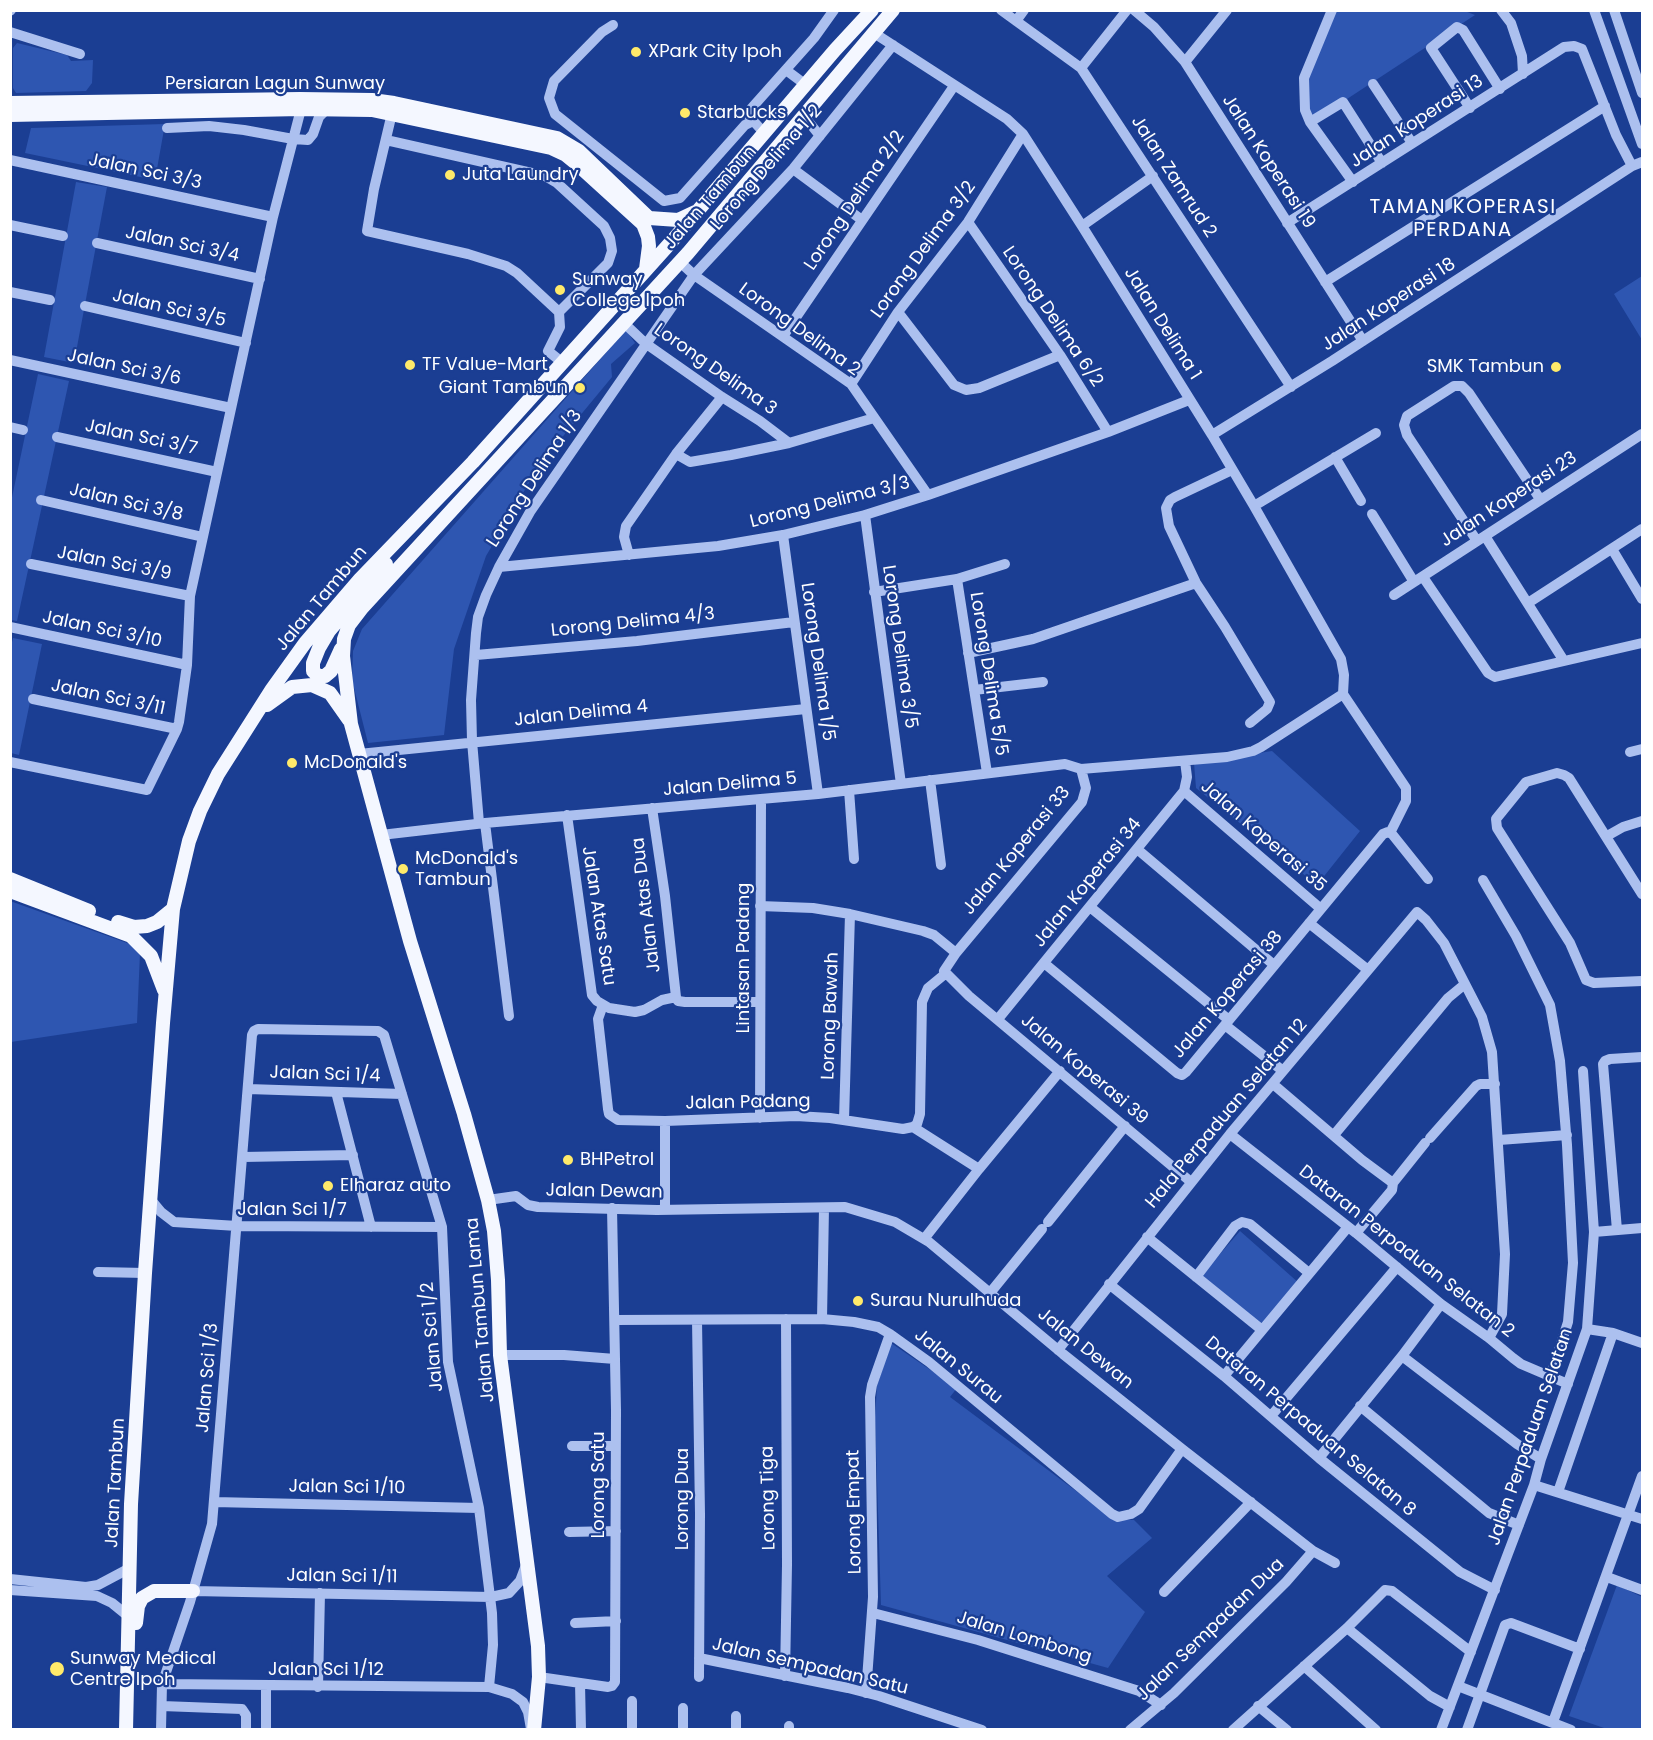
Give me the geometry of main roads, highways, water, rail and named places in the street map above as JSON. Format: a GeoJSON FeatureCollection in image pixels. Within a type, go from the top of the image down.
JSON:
{"type":"FeatureCollection","features":[{"type":"Feature","properties":{"kind":"main road","name":"Jalan Tambun"},"geometry":{"type":"LineString","coordinates":[[126,1730],[131,1510],[147,1239],[163,1023],[173,909],[196,818],[218,774],[272,689],[305,643],[347,594],[473,462],[563,363],[872,10]]}},
{"type":"Feature","properties":{"kind":"main road","name":"Jalan Tambun"},"geometry":{"type":"LineString","coordinates":[[423,513],[405,542],[329,631],[313,663],[313,672],[318,676],[325,676],[332,671],[349,625],[379,589],[680,261],[893,10]]}},
{"type":"Feature","properties":{"kind":"main road","name":"Persiaran Lagun Sunway"},"geometry":{"type":"LineString","coordinates":[[10,115],[372,100],[393,108],[554,143],[579,151],[646,221]]}},
{"type":"Feature","properties":{"kind":"main road","name":"Persiaran Lagun Sunway"},"geometry":{"type":"LineString","coordinates":[[10,103],[300,104],[326,110],[393,108]]}},
{"type":"Feature","properties":{"kind":"main road"},"geometry":{"type":"LineString","coordinates":[[645,271],[649,246],[646,221],[678,220],[701,208]]}},
{"type":"Feature","properties":{"kind":"main road"},"geometry":{"type":"LineString","coordinates":[[342,647],[351,724]]}},
{"type":"Feature","properties":{"kind":"main road"},"geometry":{"type":"LineString","coordinates":[[259,712],[292,687],[312,685],[330,693],[351,724]]}},
{"type":"Feature","properties":{"kind":"main road","name":"Jalan Tambun Lama"},"geometry":{"type":"LineString","coordinates":[[351,724],[381,835],[488,1200],[494,1231],[498,1270],[500,1355],[538,1646],[539,1683],[533,1730]]}},
{"type":"Feature","properties":{"kind":"main road"},"geometry":{"type":"LineString","coordinates":[[10,879],[134,927],[158,922],[173,909]]}},
{"type":"Feature","properties":{"kind":"main road"},"geometry":{"type":"LineString","coordinates":[[10,891],[131,936],[149,953],[166,997]]}},
{"type":"Feature","properties":{"kind":"main road"},"geometry":{"type":"LineString","coordinates":[[128,1684],[134,1655],[138,1606],[142,1598],[153,1591],[193,1592]]}},
{"type":"Feature","properties":{"kind":"place","name":"XPark City Ipoh"},"geometry":{"type":"Point","coordinates":[636,52]}},
{"type":"Feature","properties":{"kind":"place","name":"Starbucks"},"geometry":{"type":"Point","coordinates":[685,113]}},
{"type":"Feature","properties":{"kind":"place","name":"Juta Laundry"},"geometry":{"type":"Point","coordinates":[450,175]}},
{"type":"Feature","properties":{"kind":"place","name":"Sunway College Ipoh"},"geometry":{"type":"Point","coordinates":[560,290]}},
{"type":"Feature","properties":{"kind":"place","name":"TF Value-Mart"},"geometry":{"type":"Point","coordinates":[410,365]}},
{"type":"Feature","properties":{"kind":"place","name":"SMK Tambun"},"geometry":{"type":"Point","coordinates":[1556,367]}},
{"type":"Feature","properties":{"kind":"place","name":"Giant Tambun"},"geometry":{"type":"Point","coordinates":[580,388]}},
{"type":"Feature","properties":{"kind":"place","name":"McDonald's"},"geometry":{"type":"Point","coordinates":[292,763]}},
{"type":"Feature","properties":{"kind":"place","name":"McDonald's Tambun"},"geometry":{"type":"Point","coordinates":[403,869]}},
{"type":"Feature","properties":{"kind":"place","name":"BHPetrol"},"geometry":{"type":"Point","coordinates":[568,1160]}},
{"type":"Feature","properties":{"kind":"place","name":"Elharaz auto"},"geometry":{"type":"Point","coordinates":[328,1186]}},
{"type":"Feature","properties":{"kind":"place","name":"Surau Nurulhuda"},"geometry":{"type":"Point","coordinates":[858,1301]}},
{"type":"Feature","properties":{"kind":"place","name":"Sunway Medical Centre Ipoh"},"geometry":{"type":"Point","coordinates":[57,1669]}},
{"type":"Feature","properties":{"kind":"district","name":"TAMAN KOPERASI PERDANA"},"geometry":{"type":"Point","coordinates":[1463,220]}}]}
